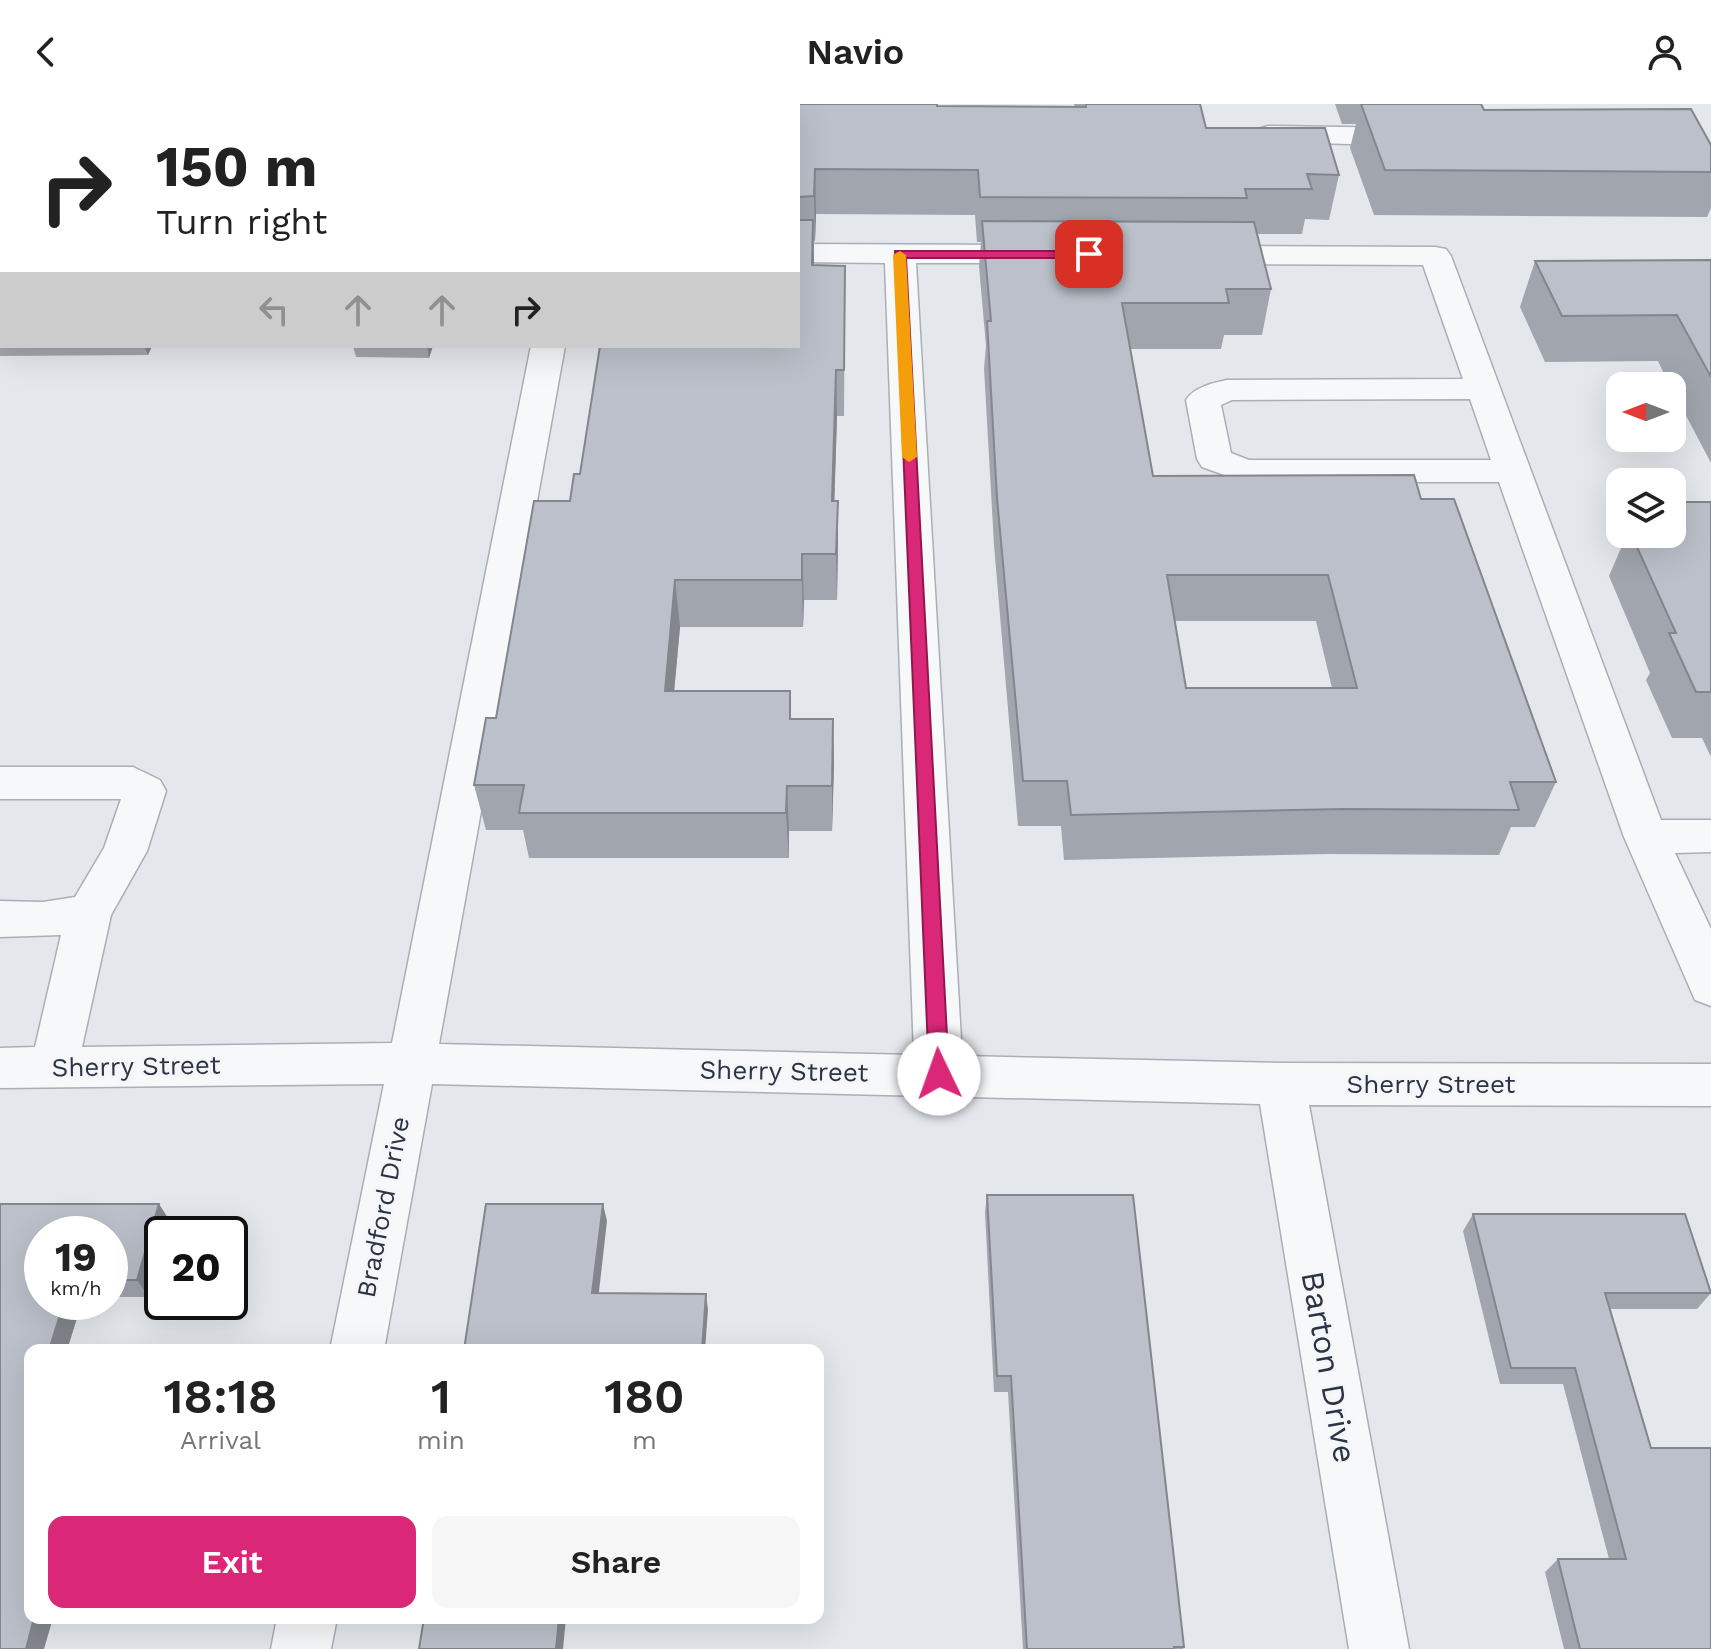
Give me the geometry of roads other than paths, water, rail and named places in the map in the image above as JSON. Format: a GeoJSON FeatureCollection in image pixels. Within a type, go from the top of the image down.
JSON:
{"type":"FeatureCollection","features":[{"type":"Feature","properties":{"kind":"street"},"geometry":{"type":"LineString","coordinates":[[1236,135],[1440,137]]}},
{"type":"Feature","properties":{"kind":"street"},"geometry":{"type":"LineString","coordinates":[[800,253],[1073,254]]}},
{"type":"Feature","properties":{"kind":"street"},"geometry":{"type":"LineString","coordinates":[[900,254],[939,1074]]}},
{"type":"Feature","properties":{"kind":"street"},"geometry":{"type":"LineString","coordinates":[[1167,255],[1435,256],[1646,837],[1684,918],[1711,987]]}},
{"type":"Feature","properties":{"kind":"street","name":"Bradford Drive"},"geometry":{"type":"LineString","coordinates":[[358,1344],[548,348]]}},
{"type":"Feature","properties":{"kind":"street"},"geometry":{"type":"LineString","coordinates":[[1483,389],[1227,390],[1203,400],[1215,459],[1244,471],[1512,471]]}},
{"type":"Feature","properties":{"kind":"street"},"geometry":{"type":"LineString","coordinates":[[0,783],[133,783],[145,791],[125,851],[89,913],[54,1067]]}},
{"type":"Feature","properties":{"kind":"street"},"geometry":{"type":"LineString","coordinates":[[1646,837],[1711,836]]}},
{"type":"Feature","properties":{"kind":"street"},"geometry":{"type":"LineString","coordinates":[[0,919],[43,920],[89,913]]}},
{"type":"Feature","properties":{"kind":"street","name":"Sherry Street"},"geometry":{"type":"LineString","coordinates":[[0,1068],[410,1063],[1281,1084],[1711,1085]]}},
{"type":"Feature","properties":{"kind":"street","name":"Barton Drive"},"geometry":{"type":"LineString","coordinates":[[1281,1084],[1379,1649]]}},
{"type":"Feature","properties":{"kind":"street"},"geometry":{"type":"LineString","coordinates":[[301,1649],[306,1624]]}}]}
